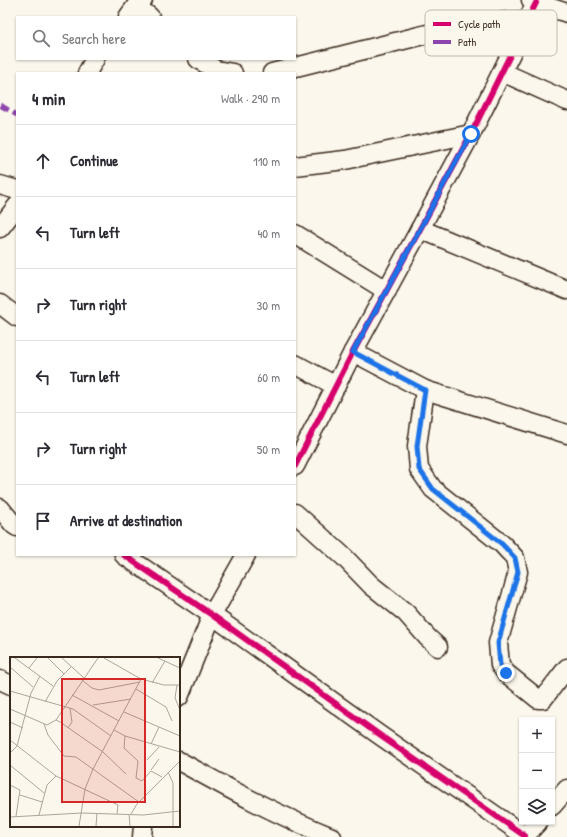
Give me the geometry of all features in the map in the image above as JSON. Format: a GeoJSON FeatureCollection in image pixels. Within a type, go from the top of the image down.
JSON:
{"type":"FeatureCollection","features":[{"type":"Feature","properties":{"kind":"street"},"geometry":{"type":"LineString","coordinates":[[533,2],[567,13]]}},
{"type":"Feature","properties":{"kind":"street"},"geometry":{"type":"LineString","coordinates":[[276,72],[425,35]]}},
{"type":"Feature","properties":{"kind":"street"},"geometry":{"type":"LineString","coordinates":[[296,464],[353,352],[471,134],[510,56]]}},
{"type":"Feature","properties":{"kind":"street"},"geometry":{"type":"LineString","coordinates":[[88,72],[94,60]]}},
{"type":"Feature","properties":{"kind":"street"},"geometry":{"type":"LineString","coordinates":[[200,60],[216,70],[227,72]]}},
{"type":"Feature","properties":{"kind":"street"},"geometry":{"type":"LineString","coordinates":[[502,72],[567,100]]}},
{"type":"Feature","properties":{"kind":"street"},"geometry":{"type":"LineString","coordinates":[[296,166],[345,160],[471,134]]}},
{"type":"Feature","properties":{"kind":"street"},"geometry":{"type":"LineString","coordinates":[[0,186],[16,190]]}},
{"type":"Feature","properties":{"kind":"street"},"geometry":{"type":"LineString","coordinates":[[0,228],[16,207]]}},
{"type":"Feature","properties":{"kind":"street"},"geometry":{"type":"LineString","coordinates":[[420,229],[567,290]]}},
{"type":"Feature","properties":{"kind":"street"},"geometry":{"type":"LineString","coordinates":[[296,235],[387,291]]}},
{"type":"Feature","properties":{"kind":"street"},"geometry":{"type":"LineString","coordinates":[[0,304],[16,316]]}},
{"type":"Feature","properties":{"kind":"street"},"geometry":{"type":"LineString","coordinates":[[353,352],[425,390],[567,434]]}},
{"type":"Feature","properties":{"kind":"street"},"geometry":{"type":"LineString","coordinates":[[296,365],[336,386]]}},
{"type":"Feature","properties":{"kind":"street"},"geometry":{"type":"LineString","coordinates":[[425,390],[417,446],[419,469],[433,489],[502,544],[515,558],[518,572],[498,643],[500,665],[506,673],[538,699],[543,699],[567,668]]}},
{"type":"Feature","properties":{"kind":"street"},"geometry":{"type":"LineString","coordinates":[[0,508],[16,526]]}},
{"type":"Feature","properties":{"kind":"street"},"geometry":{"type":"LineString","coordinates":[[296,514],[344,557],[371,585],[406,613],[438,647]]}},
{"type":"Feature","properties":{"kind":"street"},"geometry":{"type":"LineString","coordinates":[[125,556],[212,615],[378,734],[525,836],[535,825]]}},
{"type":"Feature","properties":{"kind":"street"},"geometry":{"type":"LineString","coordinates":[[180,695],[212,615],[245,556]]}},
{"type":"Feature","properties":{"kind":"street"},"geometry":{"type":"LineString","coordinates":[[0,680],[10,685]]}},
{"type":"Feature","properties":{"kind":"street"},"geometry":{"type":"LineString","coordinates":[[180,762],[242,796],[303,826],[332,837]]}},
{"type":"Feature","properties":{"kind":"street"},"geometry":{"type":"LineString","coordinates":[[555,803],[567,789]]}},
{"type":"Feature","properties":{"kind":"street"},"geometry":{"type":"LineString","coordinates":[[142,837],[143,827]]}},
{"type":"Feature","properties":{"kind":"marked path"},"geometry":{"type":"LineString","coordinates":[[0,105],[16,114]]}},
{"type":"Feature","properties":{"kind":"cycle path"},"geometry":{"type":"LineString","coordinates":[[533,10],[536,3]]}},
{"type":"Feature","properties":{"kind":"cycle path"},"geometry":{"type":"LineString","coordinates":[[296,464],[353,352],[471,134],[510,56]]}},
{"type":"Feature","properties":{"kind":"cycle path"},"geometry":{"type":"LineString","coordinates":[[125,556],[212,615],[378,734],[525,836]]}},
{"type":"Feature","properties":{"kind":"route"},"geometry":{"type":"LineString","coordinates":[[471,134],[353,352],[425,390],[417,446],[419,469],[433,489],[502,544],[515,558],[518,572],[498,643],[500,665],[506,673]]}}]}
